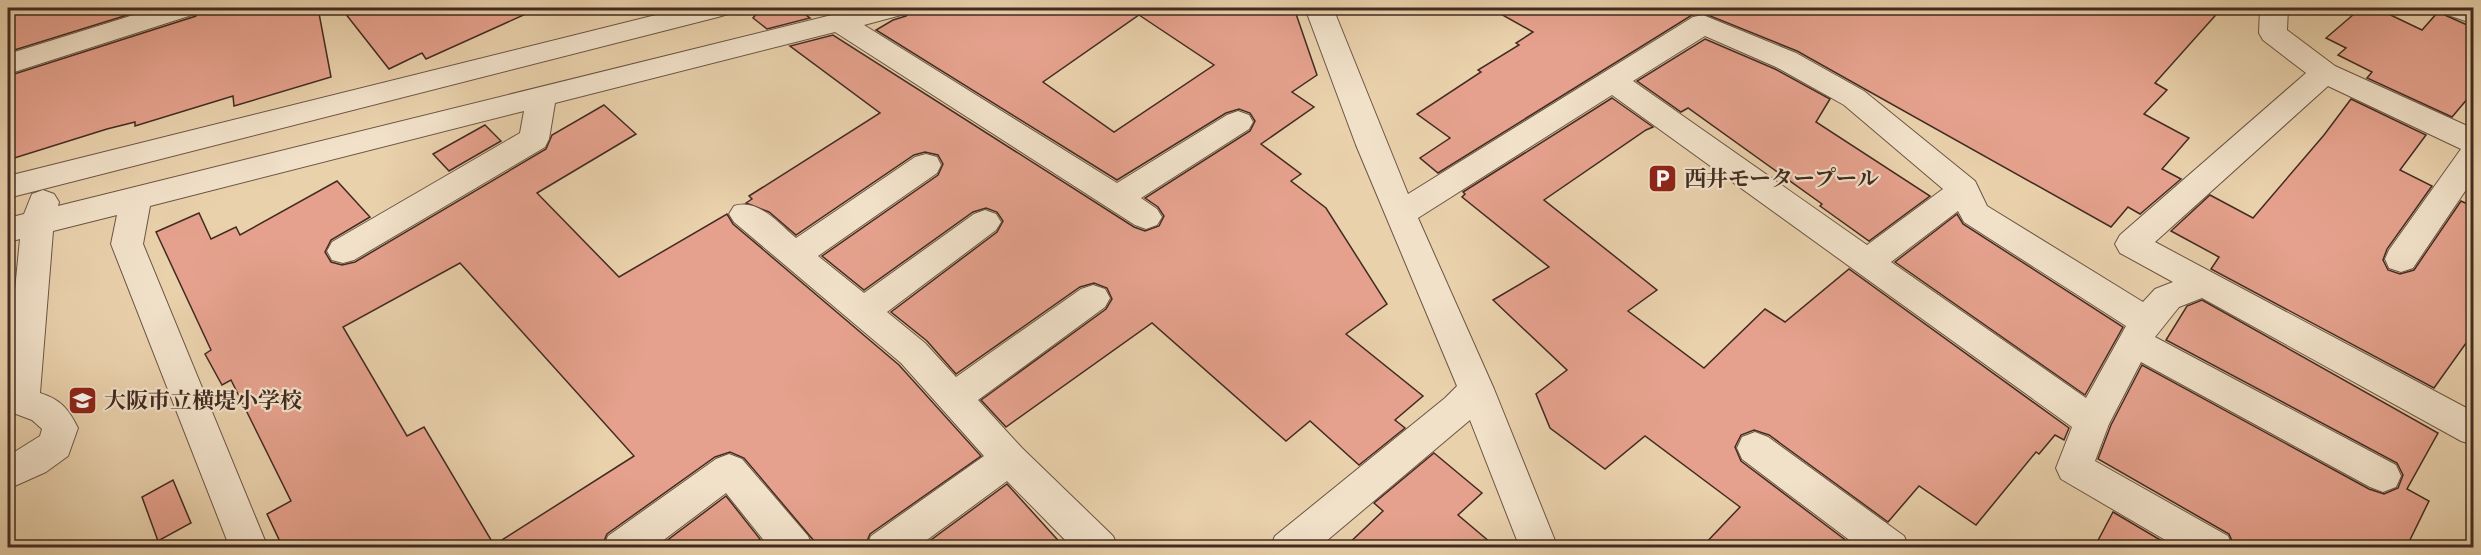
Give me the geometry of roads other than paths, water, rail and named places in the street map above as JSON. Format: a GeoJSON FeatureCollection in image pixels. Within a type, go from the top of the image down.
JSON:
{"type":"FeatureCollection","features":[{"type":"Feature","properties":{"kind":"street"},"geometry":{"type":"LineString","coordinates":[[8,64],[185,8]]}},
{"type":"Feature","properties":{"kind":"street"},"geometry":{"type":"LineString","coordinates":[[8,187],[718,8]]}},
{"type":"Feature","properties":{"kind":"street"},"geometry":{"type":"LineString","coordinates":[[23,226],[895,8]]}},
{"type":"Feature","properties":{"kind":"street"},"geometry":{"type":"LineString","coordinates":[[1319,8],[1371,145],[1476,389],[1539,548]]}},
{"type":"Feature","properties":{"kind":"street"},"geometry":{"type":"LineString","coordinates":[[2274,8],[2273,33],[2325,73],[2474,142]]}},
{"type":"Feature","properties":{"kind":"street"},"geometry":{"type":"LineString","coordinates":[[2455,8],[2474,15]]}},
{"type":"Feature","properties":{"kind":"street"},"geometry":{"type":"LineString","coordinates":[[839,22],[1146,217]]}},
{"type":"Feature","properties":{"kind":"street"},"geometry":{"type":"LineString","coordinates":[[1401,214],[1703,24],[1786,60],[1854,98],[1964,189],[1975,214],[2140,332],[2383,476]]}},
{"type":"Feature","properties":{"kind":"street"},"geometry":{"type":"LineString","coordinates":[[2325,73],[2131,244],[2474,429]]}},
{"type":"Feature","properties":{"kind":"street"},"geometry":{"type":"LineString","coordinates":[[1612,81],[2092,422]]}},
{"type":"Feature","properties":{"kind":"street"},"geometry":{"type":"LineString","coordinates":[[343,251],[534,140],[541,97]]}},
{"type":"Feature","properties":{"kind":"street"},"geometry":{"type":"LineString","coordinates":[[1117,198],[1238,122]]}},
{"type":"Feature","properties":{"kind":"street"},"geometry":{"type":"LineString","coordinates":[[2401,259],[2474,154]]}},
{"type":"Feature","properties":{"kind":"street"},"geometry":{"type":"LineString","coordinates":[[795,255],[926,165]]}},
{"type":"Feature","properties":{"kind":"street"},"geometry":{"type":"LineString","coordinates":[[8,473],[33,461],[55,445],[60,428],[54,415],[44,409],[14,407],[23,226],[49,177]]}},
{"type":"Feature","properties":{"kind":"street"},"geometry":{"type":"LineString","coordinates":[[1867,263],[1964,189]]}},
{"type":"Feature","properties":{"kind":"street"},"geometry":{"type":"LineString","coordinates":[[136,196],[127,244],[249,548]]}},
{"type":"Feature","properties":{"kind":"street"},"geometry":{"type":"LineString","coordinates":[[745,214],[913,353],[1009,459],[1099,548]]}},
{"type":"Feature","properties":{"kind":"street"},"geometry":{"type":"LineString","coordinates":[[862,312],[985,222]]}},
{"type":"Feature","properties":{"kind":"street"},"geometry":{"type":"LineString","coordinates":[[2204,284],[2167,298],[2140,332],[2092,422],[2074,468],[2214,548]]}},
{"type":"Feature","properties":{"kind":"street"},"geometry":{"type":"LineString","coordinates":[[954,398],[1093,298]]}},
{"type":"Feature","properties":{"kind":"street"},"geometry":{"type":"LineString","coordinates":[[1289,548],[1441,423],[1476,389]]}},
{"type":"Feature","properties":{"kind":"street"},"geometry":{"type":"LineString","coordinates":[[1755,448],[1890,548]]}},
{"type":"Feature","properties":{"kind":"street"},"geometry":{"type":"LineString","coordinates":[[885,548],[1009,459]]}},
{"type":"Feature","properties":{"kind":"street"},"geometry":{"type":"LineString","coordinates":[[622,548],[729,470],[794,548]]}},
{"type":"Feature","properties":{"kind":"place","name":"西井モータープール"},"geometry":{"type":"Point","coordinates":[1663,178]}},
{"type":"Feature","properties":{"kind":"place","name":"大阪市立横堤小学校"},"geometry":{"type":"Point","coordinates":[83,400]}}]}
